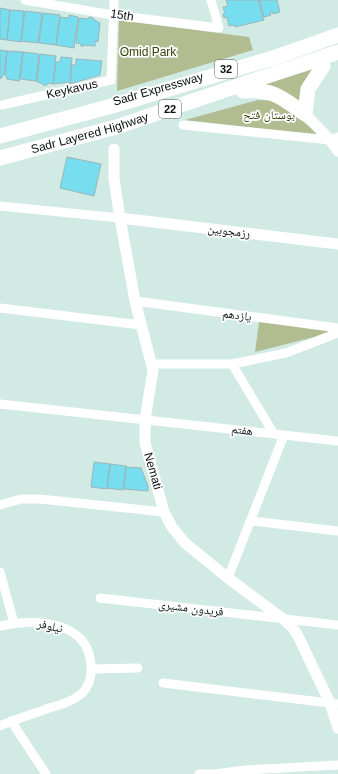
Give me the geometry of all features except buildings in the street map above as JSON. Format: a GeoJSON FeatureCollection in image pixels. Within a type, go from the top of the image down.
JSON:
{"type":"FeatureCollection","features":[{"type":"Feature","properties":{"kind":"highway"},"geometry":{"type":"LineString","coordinates":[[276,57],[338,29]]}},
{"type":"Feature","properties":{"kind":"highway","name":"Sadr Layered Highway"},"geometry":{"type":"LineString","coordinates":[[0,134],[112,106],[276,57],[338,34]]}},
{"type":"Feature","properties":{"kind":"highway","name":"Sadr Expressway"},"geometry":{"type":"LineString","coordinates":[[0,134],[268,57],[338,34]]}},
{"type":"Feature","properties":{"kind":"highway","name":"Sadr Layered Highway"},"geometry":{"type":"LineString","coordinates":[[0,159],[116,127],[338,52]]}},
{"type":"Feature","properties":{"kind":"highway","name":"32"},"geometry":{"type":"LineString","coordinates":[[0,159],[116,129],[338,61]]}},
{"type":"Feature","properties":{"kind":"highway"},"geometry":{"type":"LineString","coordinates":[[243,91],[259,90],[273,93],[305,114],[308,89],[323,66]]}},
{"type":"Feature","properties":{"kind":"street","name":"15th"},"geometry":{"type":"LineString","coordinates":[[25,0],[113,14],[220,28],[211,0]]}},
{"type":"Feature","properties":{"kind":"street","name":"Keykavus"},"geometry":{"type":"LineString","coordinates":[[2,105],[111,80],[114,0]]}},
{"type":"Feature","properties":{"kind":"street"},"geometry":{"type":"LineString","coordinates":[[305,114],[334,138],[338,151]]}},
{"type":"Feature","properties":{"kind":"street"},"geometry":{"type":"LineString","coordinates":[[183,125],[334,138]]}},
{"type":"Feature","properties":{"kind":"street","name":"Nemati"},"geometry":{"type":"LineString","coordinates":[[114,149],[114,179],[120,218],[135,301],[151,364],[152,375],[144,434],[164,512],[172,527],[185,544],[293,628],[334,703],[338,728]]}},
{"type":"Feature","properties":{"kind":"street"},"geometry":{"type":"LineString","coordinates":[[0,206],[120,218]]}},
{"type":"Feature","properties":{"kind":"street","name":"رزمجوبین"},"geometry":{"type":"LineString","coordinates":[[120,218],[338,244]]}},
{"type":"Feature","properties":{"kind":"street","name":"یازدهم"},"geometry":{"type":"LineString","coordinates":[[135,301],[338,328]]}},
{"type":"Feature","properties":{"kind":"street"},"geometry":{"type":"LineString","coordinates":[[0,308],[141,325]]}},
{"type":"Feature","properties":{"kind":"street"},"geometry":{"type":"LineString","coordinates":[[151,364],[232,364],[286,353],[338,333]]}},
{"type":"Feature","properties":{"kind":"street"},"geometry":{"type":"LineString","coordinates":[[232,364],[274,434]]}},
{"type":"Feature","properties":{"kind":"street","name":"هفتم"},"geometry":{"type":"LineString","coordinates":[[0,404],[338,441]]}},
{"type":"Feature","properties":{"kind":"street"},"geometry":{"type":"LineString","coordinates":[[228,578],[284,435]]}},
{"type":"Feature","properties":{"kind":"street"},"geometry":{"type":"LineString","coordinates":[[0,505],[21,499],[40,498],[164,512]]}},
{"type":"Feature","properties":{"kind":"street"},"geometry":{"type":"LineString","coordinates":[[251,521],[338,531]]}},
{"type":"Feature","properties":{"kind":"street"},"geometry":{"type":"LineString","coordinates":[[0,572],[14,623]]}},
{"type":"Feature","properties":{"kind":"street","name":"فریدون مشیری"},"geometry":{"type":"LineString","coordinates":[[100,598],[338,625]]}},
{"type":"Feature","properties":{"kind":"street","name":"نیلوفر"},"geometry":{"type":"LineString","coordinates":[[0,626],[14,623],[44,623],[61,627],[74,633],[84,642],[91,657],[92,669]]}},
{"type":"Feature","properties":{"kind":"street"},"geometry":{"type":"LineString","coordinates":[[0,726],[10,721],[70,702],[81,694],[89,684],[92,669],[138,668]]}},
{"type":"Feature","properties":{"kind":"street"},"geometry":{"type":"LineString","coordinates":[[163,683],[334,703]]}},
{"type":"Feature","properties":{"kind":"street"},"geometry":{"type":"LineString","coordinates":[[10,721],[46,774]]}},
{"type":"Feature","properties":{"kind":"street"},"geometry":{"type":"LineString","coordinates":[[199,774],[338,765]]}},
{"type":"Feature","properties":{"kind":"green space","name":"Omid Park"},"geometry":{"type":"Polygon","coordinates":[[[119,20],[249,37],[253,50],[117,91],[119,20]]]}},
{"type":"Feature","properties":{"kind":"green space"},"geometry":{"type":"Polygon","coordinates":[[[314,69],[302,108],[260,86],[314,69]]]}},
{"type":"Feature","properties":{"kind":"green space","name":"بوستان فتح"},"geometry":{"type":"Polygon","coordinates":[[[258,100],[275,101],[287,108],[319,135],[185,120],[258,100]]]}},
{"type":"Feature","properties":{"kind":"green space"},"geometry":{"type":"Polygon","coordinates":[[[259,322],[333,330],[314,337],[255,352],[259,322]]]}}]}
